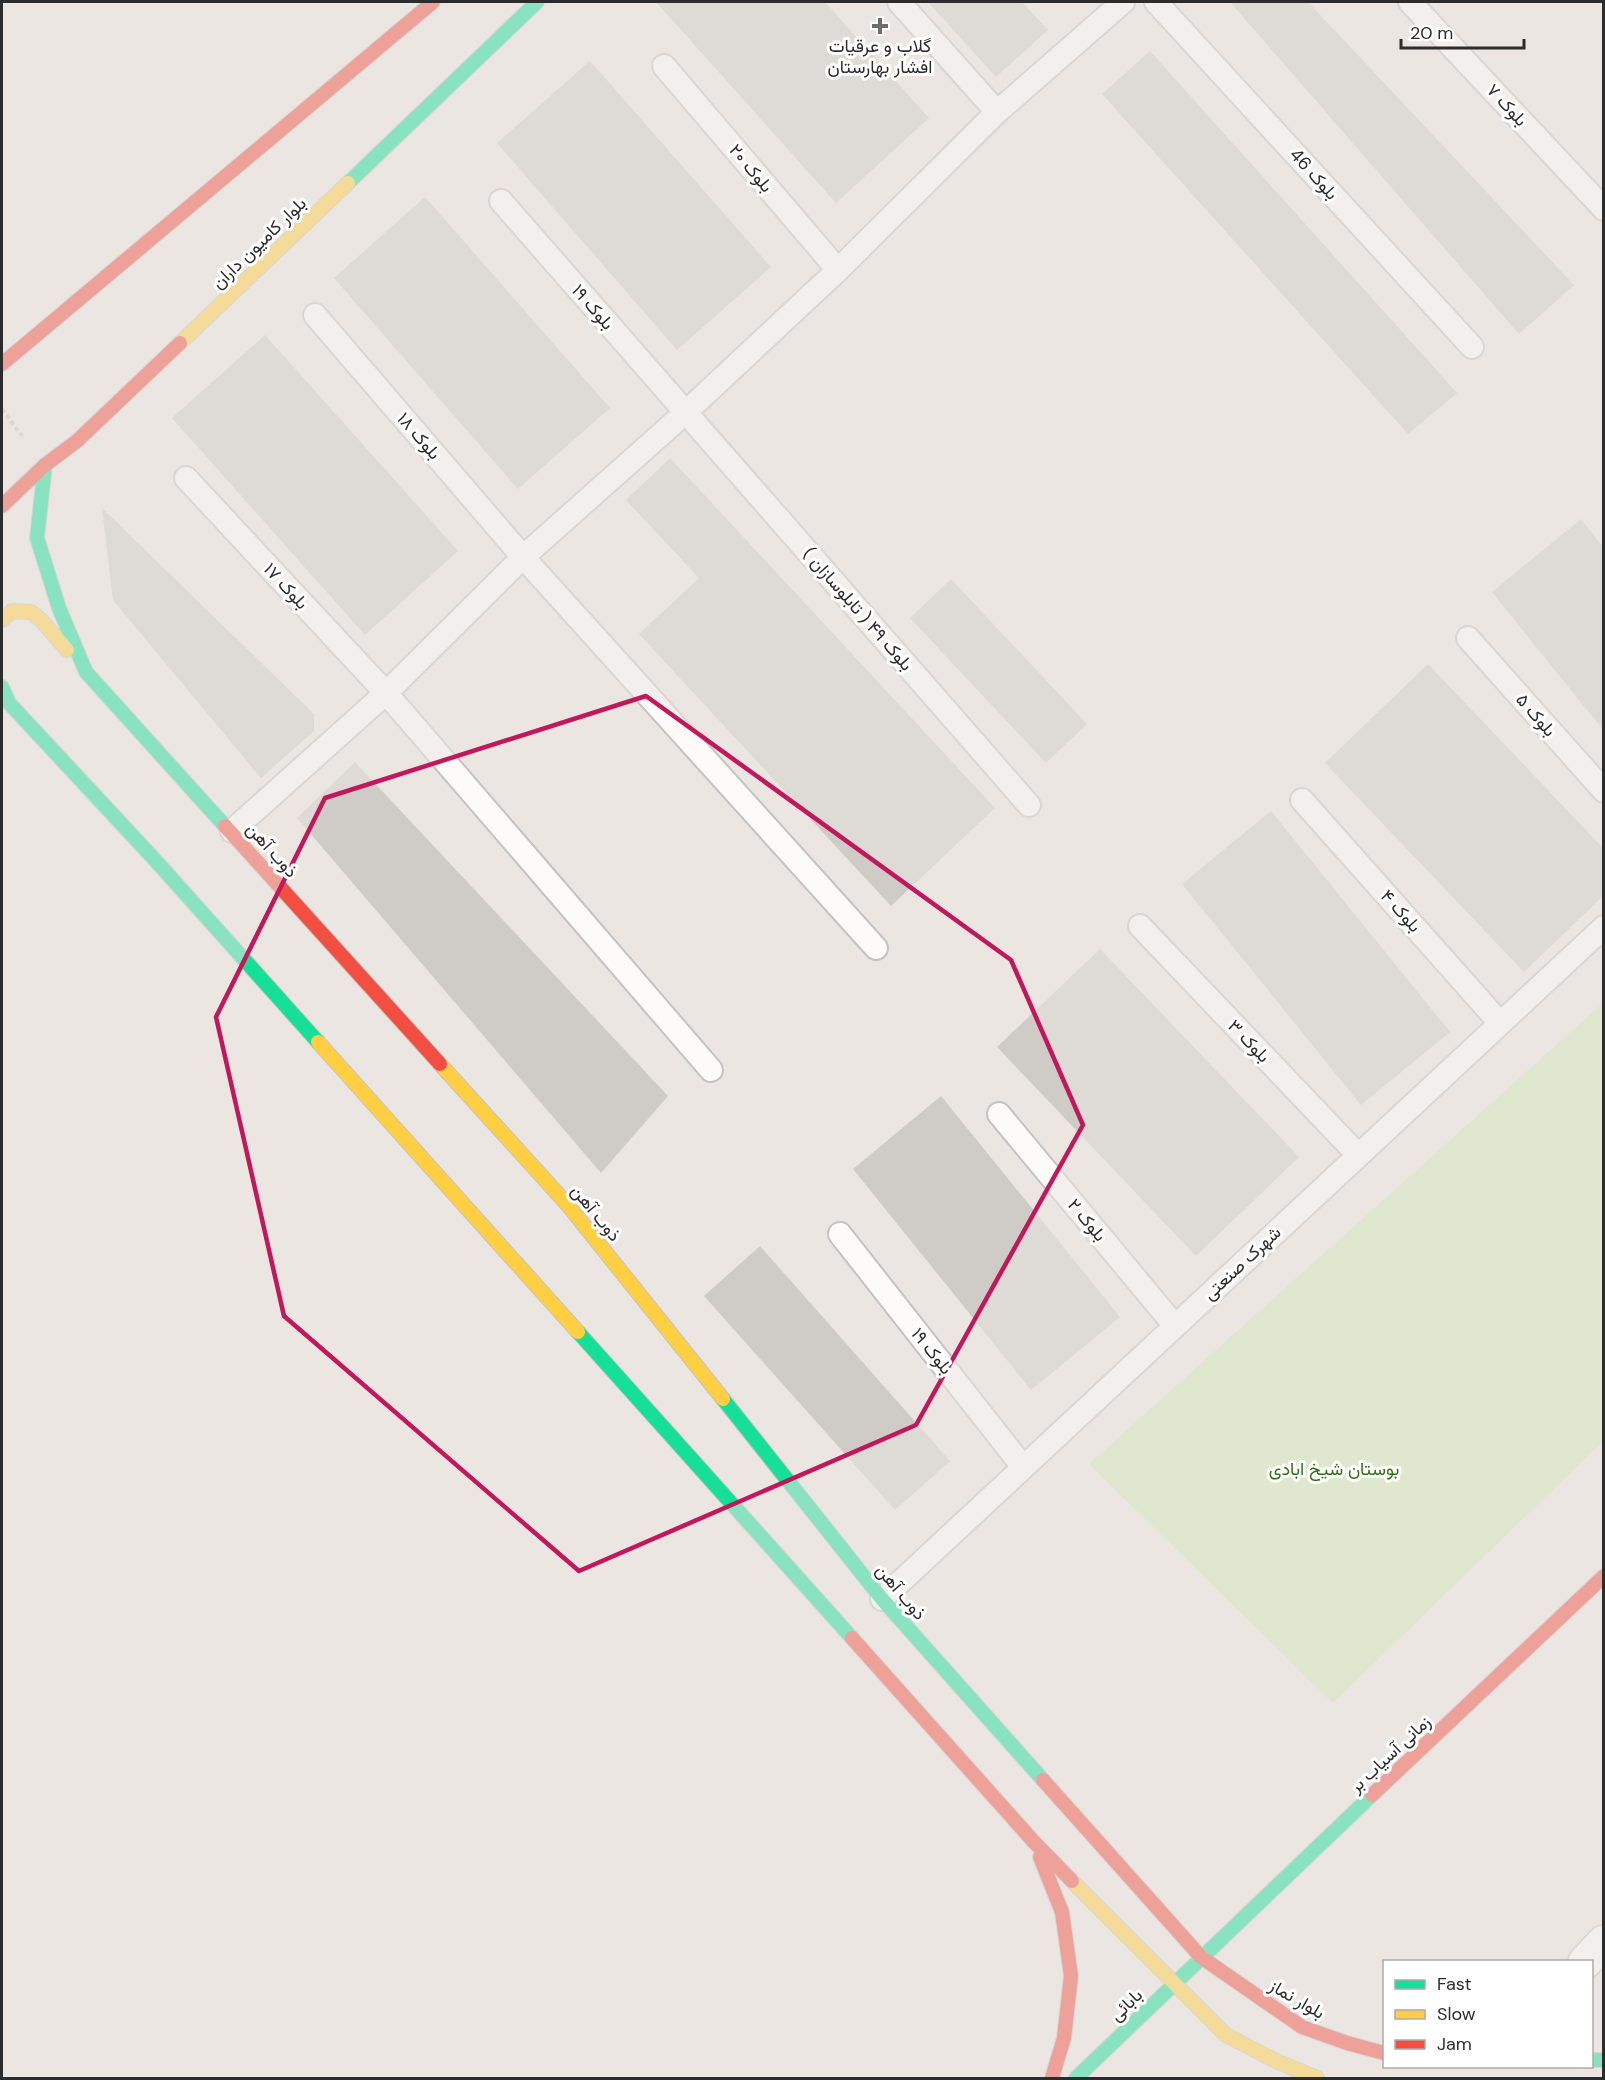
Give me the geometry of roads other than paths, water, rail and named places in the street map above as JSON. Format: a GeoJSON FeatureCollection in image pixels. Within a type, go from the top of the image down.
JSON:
{"type":"FeatureCollection","features":[{"type":"Feature","properties":{"kind":"main road"},"geometry":{"type":"LineString","coordinates":[[2,363],[433,2]]}},
{"type":"Feature","properties":{"kind":"main road","name":"بلوار کامیون داران"},"geometry":{"type":"LineString","coordinates":[[2,506],[45,465],[77,441],[120,401],[537,2]]}},
{"type":"Feature","properties":{"kind":"main road","name":"ذوب آهن"},"geometry":{"type":"LineString","coordinates":[[45,465],[37,538],[59,608],[86,672],[567,1204],[882,1599],[1201,1957]]}},
{"type":"Feature","properties":{"kind":"main road"},"geometry":{"type":"LineString","coordinates":[[2,620],[12,611],[31,612],[86,672]]}},
{"type":"Feature","properties":{"kind":"main road"},"geometry":{"type":"LineString","coordinates":[[2,687],[5,703],[164,870],[1034,1842],[1226,2034],[1276,2061],[1317,2079]]}},
{"type":"Feature","properties":{"kind":"main road","name":"زمانی آسیاب بر"},"geometry":{"type":"LineString","coordinates":[[1201,1957],[1604,1576]]}},
{"type":"Feature","properties":{"kind":"main road"},"geometry":{"type":"LineString","coordinates":[[1034,1842],[1062,1912],[1071,1976],[1064,2038],[1052,2079]]}},
{"type":"Feature","properties":{"kind":"main road","name":"بابائی"},"geometry":{"type":"LineString","coordinates":[[1076,2079],[1201,1957]]}},
{"type":"Feature","properties":{"kind":"main road","name":"بلوار نماز"},"geometry":{"type":"LineString","coordinates":[[1201,1957],[1302,2027],[1383,2053]]}},
{"type":"Feature","properties":{"kind":"street"},"geometry":{"type":"LineString","coordinates":[[1587,1960],[1604,1942]]}},
{"type":"Feature","properties":{"kind":"lane"},"geometry":{"type":"LineString","coordinates":[[899,2],[997,112]]}},
{"type":"Feature","properties":{"kind":"lane"},"geometry":{"type":"LineString","coordinates":[[232,831],[386,693],[523,557],[685,413],[838,270],[997,112],[1124,2]]}},
{"type":"Feature","properties":{"kind":"lane","name":"بلوک 46"},"geometry":{"type":"LineString","coordinates":[[1156,2],[1472,347]]}},
{"type":"Feature","properties":{"kind":"lane","name":"بلوک ۷"},"geometry":{"type":"LineString","coordinates":[[1410,2],[1604,209]]}},
{"type":"Feature","properties":{"kind":"lane","name":"بلوک ۲۰"},"geometry":{"type":"LineString","coordinates":[[664,66],[838,270]]}},
{"type":"Feature","properties":{"kind":"lane","name":"بلوک ۱۹"},"geometry":{"type":"LineString","coordinates":[[501,201],[685,413]]}},
{"type":"Feature","properties":{"kind":"lane","name":"بلوک ۱۸"},"geometry":{"type":"LineString","coordinates":[[315,315],[523,557],[876,948]]}},
{"type":"Feature","properties":{"kind":"lane","name":"بلوک ۴۹ ( تابلوسازان )"},"geometry":{"type":"LineString","coordinates":[[685,413],[1029,805]]}},
{"type":"Feature","properties":{"kind":"lane","name":"بلوک ۱۷"},"geometry":{"type":"LineString","coordinates":[[186,478],[386,693],[711,1070]]}},
{"type":"Feature","properties":{"kind":"lane","name":"بلوک ۵"},"geometry":{"type":"LineString","coordinates":[[1468,638],[1604,791]]}},
{"type":"Feature","properties":{"kind":"lane","name":"بلوک ۴"},"geometry":{"type":"LineString","coordinates":[[1302,800],[1500,1023]]}},
{"type":"Feature","properties":{"kind":"lane","name":"بلوک ۳"},"geometry":{"type":"LineString","coordinates":[[1140,926],[1358,1155]]}},
{"type":"Feature","properties":{"kind":"lane","name":"شهرک صنعتی"},"geometry":{"type":"LineString","coordinates":[[882,1599],[1604,927]]}},
{"type":"Feature","properties":{"kind":"lane","name":"بلوک ۲"},"geometry":{"type":"LineString","coordinates":[[999,1114],[1175,1326]]}},
{"type":"Feature","properties":{"kind":"lane","name":"بلوک ۱۹"},"geometry":{"type":"LineString","coordinates":[[840,1234],[1023,1467]]}},
{"type":"Feature","properties":{"kind":"place","name":"گلاب و عرقیات افشار بهارستان"},"geometry":{"type":"Point","coordinates":[880,26]}},
{"type":"Feature","properties":{"kind":"park label","name":"بوستان شیخ ابادی"},"geometry":{"type":"Point","coordinates":[1334,1469]}}]}
